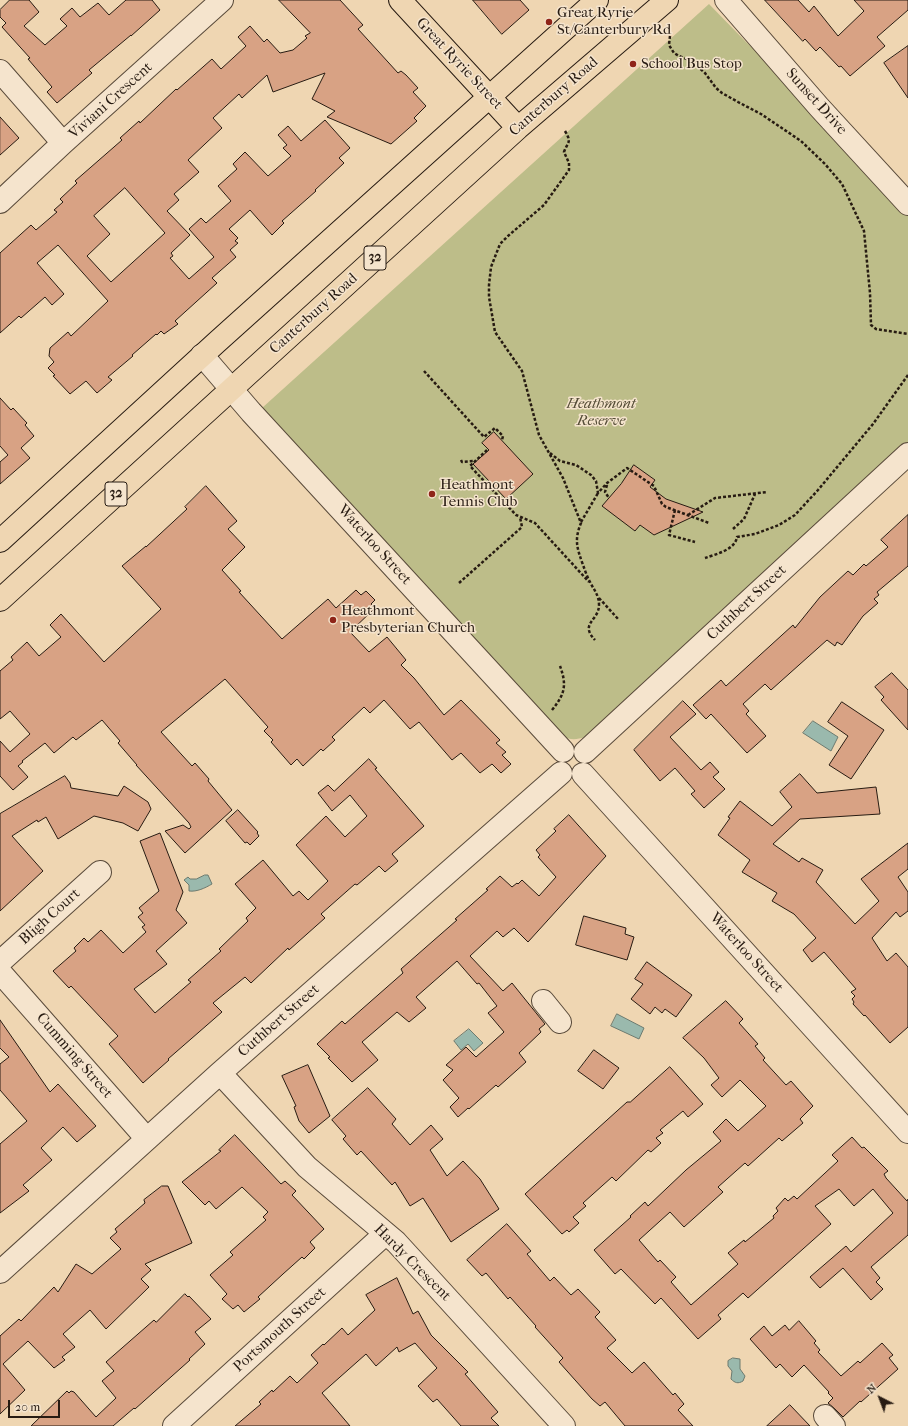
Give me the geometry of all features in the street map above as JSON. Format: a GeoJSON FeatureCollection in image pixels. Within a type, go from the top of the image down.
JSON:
{"type":"FeatureCollection","features":[{"type":"Feature","properties":{"kind":"main road","name":"Great Ryrie Street"},"geometry":{"type":"LineString","coordinates":[[400,0],[518,128]]}},
{"type":"Feature","properties":{"kind":"main road"},"geometry":{"type":"LineString","coordinates":[[0,541],[202,356],[597,0]]}},
{"type":"Feature","properties":{"kind":"main road","name":"Canterbury Road"},"geometry":{"type":"LineString","coordinates":[[0,600],[518,128],[667,0]]}},
{"type":"Feature","properties":{"kind":"street","name":"Viviani Crescent"},"geometry":{"type":"LineString","coordinates":[[0,202],[63,143],[222,0]]}},
{"type":"Feature","properties":{"kind":"street","name":"Sunset Drive"},"geometry":{"type":"LineString","coordinates":[[726,0],[819,107],[908,204]]}},
{"type":"Feature","properties":{"kind":"street"},"geometry":{"type":"LineString","coordinates":[[0,71],[63,143]]}},
{"type":"Feature","properties":{"kind":"street","name":"Waterloo Street"},"geometry":{"type":"LineString","coordinates":[[202,356],[232,388],[256,417],[563,751]]}},
{"type":"Feature","properties":{"kind":"street","name":"Cuthbert Street"},"geometry":{"type":"LineString","coordinates":[[585,752],[908,454]]}},
{"type":"Feature","properties":{"kind":"street"},"geometry":{"type":"LineString","coordinates":[[574,747],[580,748],[585,752],[589,764],[587,770],[578,778],[572,779],[566,777],[558,768],[558,756],[563,751],[574,747]]}},
{"type":"Feature","properties":{"kind":"street","name":"Cuthbert Street"},"geometry":{"type":"LineString","coordinates":[[0,1272],[220,1074],[561,773]]}},
{"type":"Feature","properties":{"kind":"street","name":"Waterloo Street"},"geometry":{"type":"LineString","coordinates":[[583,774],[908,1132]]}},
{"type":"Feature","properties":{"kind":"street","name":"Bligh Court"},"geometry":{"type":"LineString","coordinates":[[0,962],[100,872]]}},
{"type":"Feature","properties":{"kind":"street","name":"Cumming Street"},"geometry":{"type":"LineString","coordinates":[[0,972],[147,1139]]}},
{"type":"Feature","properties":{"kind":"street"},"geometry":{"type":"LineString","coordinates":[[543,1001],[560,1022]]}},
{"type":"Feature","properties":{"kind":"street","name":"Hardy Crescent"},"geometry":{"type":"LineString","coordinates":[[220,1074],[302,1162],[407,1254],[564,1426]]}},
{"type":"Feature","properties":{"kind":"street","name":"Portsmouth Street"},"geometry":{"type":"LineString","coordinates":[[174,1426],[385,1234]]}},
{"type":"Feature","properties":{"kind":"path"},"geometry":{"type":"LineString","coordinates":[[670,36],[669,46],[674,53],[692,60],[705,73],[716,88],[761,114],[801,140],[842,184],[864,231],[870,293],[871,325],[876,329],[908,334]]}},
{"type":"Feature","properties":{"kind":"path"},"geometry":{"type":"LineString","coordinates":[[565,131],[569,143],[564,152],[569,163],[569,170],[544,205],[500,244],[491,267],[489,297],[495,332],[524,374],[536,428],[563,478],[581,523]]}},
{"type":"Feature","properties":{"kind":"path"},"geometry":{"type":"LineString","coordinates":[[424,371],[484,437],[495,428],[503,436],[502,440]]}},
{"type":"Feature","properties":{"kind":"path"},"geometry":{"type":"LineString","coordinates":[[705,558],[726,550],[736,542],[737,537],[755,534],[779,525],[795,515],[873,424],[908,375]]}},
{"type":"Feature","properties":{"kind":"path"},"geometry":{"type":"LineString","coordinates":[[545,447],[560,461],[576,465],[591,474],[596,481],[598,493]]}},
{"type":"Feature","properties":{"kind":"path"},"geometry":{"type":"LineString","coordinates":[[487,450],[470,466],[516,515],[535,523],[590,583],[598,596],[619,620]]}},
{"type":"Feature","properties":{"kind":"path"},"geometry":{"type":"LineString","coordinates":[[461,460],[462,462],[475,461]]}},
{"type":"Feature","properties":{"kind":"path"},"geometry":{"type":"LineString","coordinates":[[590,583],[576,545],[577,534],[590,505],[598,493],[627,468],[654,486],[662,504],[709,523]]}},
{"type":"Feature","properties":{"kind":"path"},"geometry":{"type":"LineString","coordinates":[[608,483],[605,492],[609,498]]}},
{"type":"Feature","properties":{"kind":"path"},"geometry":{"type":"LineString","coordinates":[[687,515],[715,498],[766,492]]}},
{"type":"Feature","properties":{"kind":"path"},"geometry":{"type":"LineString","coordinates":[[733,529],[744,519],[755,494]]}},
{"type":"Feature","properties":{"kind":"path"},"geometry":{"type":"LineString","coordinates":[[675,510],[669,535],[695,542]]}},
{"type":"Feature","properties":{"kind":"path"},"geometry":{"type":"LineString","coordinates":[[459,583],[522,526],[520,517]]}},
{"type":"Feature","properties":{"kind":"path"},"geometry":{"type":"LineString","coordinates":[[595,640],[590,635],[588,627],[599,609],[598,596]]}},
{"type":"Feature","properties":{"kind":"path"},"geometry":{"type":"LineString","coordinates":[[550,713],[560,700],[563,692],[564,676],[560,666]]}},
{"type":"Feature","properties":{"kind":"green space","name":"Heathmont Reserve"},"geometry":{"type":"Polygon","coordinates":[[[709,4],[766,60],[908,216],[908,447],[585,737],[570,739],[561,736],[262,408],[709,4]]]}},
{"type":"Feature","properties":{"kind":"shaded area"},"geometry":{"type":"Polygon","coordinates":[[[813,721],[838,737],[831,751],[803,733],[813,721]]]}},
{"type":"Feature","properties":{"kind":"shaded area"},"geometry":{"type":"Polygon","coordinates":[[[208,875],[212,884],[198,890],[189,891],[189,885],[184,880],[188,877],[190,879],[196,879],[208,875]]]}},
{"type":"Feature","properties":{"kind":"shaded area"},"geometry":{"type":"Polygon","coordinates":[[[617,1014],[644,1028],[639,1039],[611,1026],[617,1014]]]}},
{"type":"Feature","properties":{"kind":"shaded area"},"geometry":{"type":"Polygon","coordinates":[[[469,1029],[483,1043],[474,1051],[468,1044],[461,1050],[454,1041],[469,1029]]]}},
{"type":"Feature","properties":{"kind":"shaded area"},"geometry":{"type":"Polygon","coordinates":[[[733,1358],[740,1359],[740,1369],[745,1376],[743,1381],[740,1383],[731,1379],[732,1371],[728,1366],[728,1361],[733,1358]]]}},
{"type":"Feature","properties":{"kind":"building"},"geometry":{"type":"Polygon","coordinates":[[[10,0],[29,0],[39,12],[24,26],[45,45],[67,26],[60,19],[72,8],[80,17],[98,3],[109,15],[126,0],[152,0],[160,10],[89,70],[92,73],[57,103],[47,92],[52,87],[28,59],[30,58],[2,27],[6,23],[0,17],[0,10],[10,0]]]}},
{"type":"Feature","properties":{"kind":"building"},"geometry":{"type":"Polygon","coordinates":[[[279,0],[340,0],[363,25],[358,29],[398,73],[401,71],[418,88],[413,92],[426,106],[414,118],[417,121],[391,144],[327,117],[335,111],[312,99],[325,73],[273,92],[267,75],[242,98],[239,94],[213,118],[222,128],[188,160],[199,172],[174,194],[179,200],[167,211],[190,235],[171,253],[173,256],[170,258],[189,279],[214,257],[189,229],[201,218],[206,223],[231,201],[218,186],[237,169],[233,164],[245,152],[268,176],[291,156],[283,148],[287,145],[278,135],[288,126],[301,141],[325,120],[350,148],[339,158],[344,163],[315,190],[316,191],[282,221],[284,223],[272,235],[250,210],[229,229],[238,238],[235,241],[238,243],[230,250],[236,257],[212,278],[217,283],[175,321],[178,324],[164,334],[161,331],[157,335],[156,334],[108,377],[112,380],[97,393],[86,381],[70,394],[53,376],[55,375],[48,368],[54,362],[49,356],[50,348],[68,332],[71,336],[108,301],[58,245],[37,263],[64,294],[52,305],[45,297],[21,318],[19,316],[0,333],[0,253],[31,225],[36,230],[57,212],[54,210],[63,202],[60,199],[77,183],[75,181],[122,140],[120,138],[139,121],[140,123],[176,89],[177,90],[212,59],[221,69],[246,46],[238,37],[250,26],[264,42],[267,39],[280,53],[293,50],[307,38],[305,36],[310,33],[279,0]],[[125,188],[94,216],[110,234],[87,256],[111,282],[165,233],[125,188]]]}},
{"type":"Feature","properties":{"kind":"building"},"geometry":{"type":"Polygon","coordinates":[[[473,0],[520,0],[529,10],[502,34],[473,0]]]}},
{"type":"Feature","properties":{"kind":"building"},"geometry":{"type":"Polygon","coordinates":[[[765,0],[798,0],[809,12],[814,6],[838,36],[864,11],[854,0],[908,0],[908,10],[877,37],[885,46],[850,76],[820,47],[816,51],[805,39],[803,41],[765,0]]]}},
{"type":"Feature","properties":{"kind":"building"},"geometry":{"type":"Polygon","coordinates":[[[908,46],[908,98],[884,63],[908,46]]]}},
{"type":"Feature","properties":{"kind":"building"},"geometry":{"type":"Polygon","coordinates":[[[0,117],[19,138],[0,155],[0,117]]]}},
{"type":"Feature","properties":{"kind":"building"},"geometry":{"type":"Polygon","coordinates":[[[0,398],[11,410],[13,408],[27,423],[25,425],[34,436],[21,448],[30,458],[0,484],[0,462],[8,455],[0,446],[0,398]]]}},
{"type":"Feature","properties":{"kind":"building"},"geometry":{"type":"Polygon","coordinates":[[[494,432],[533,474],[506,499],[473,464],[489,450],[482,443],[494,432]]]}},
{"type":"Feature","properties":{"kind":"building"},"geometry":{"type":"Polygon","coordinates":[[[634,465],[655,480],[650,487],[666,499],[703,512],[654,535],[640,525],[635,531],[602,506],[621,484],[634,465]]]}},
{"type":"Feature","properties":{"kind":"building"},"geometry":{"type":"Polygon","coordinates":[[[206,486],[237,521],[228,529],[245,547],[222,570],[241,591],[239,592],[282,639],[328,599],[336,608],[356,590],[361,595],[366,591],[375,600],[371,604],[375,608],[350,632],[369,652],[387,637],[406,660],[401,665],[414,678],[444,715],[461,700],[500,740],[496,743],[506,752],[502,755],[511,764],[501,773],[492,764],[480,773],[461,753],[452,760],[419,722],[410,729],[384,700],[370,713],[364,707],[332,737],[335,740],[323,751],[321,749],[303,766],[297,759],[291,765],[271,742],[273,740],[264,731],[268,727],[225,679],[161,732],[192,766],[195,763],[232,810],[185,853],[165,831],[183,825],[189,829],[191,827],[189,823],[136,765],[118,743],[120,741],[102,720],[76,740],[73,737],[54,753],[45,743],[22,761],[23,762],[18,766],[28,777],[13,790],[0,776],[0,741],[10,752],[30,734],[10,711],[0,719],[0,671],[13,660],[11,657],[27,642],[39,656],[61,637],[50,625],[61,614],[104,662],[161,609],[122,566],[146,547],[187,509],[185,507],[206,486]]]}},
{"type":"Feature","properties":{"kind":"building"},"geometry":{"type":"Polygon","coordinates":[[[908,515],[908,566],[877,592],[879,595],[874,599],[878,603],[863,616],[842,645],[837,642],[835,646],[827,640],[771,690],[765,684],[743,704],[749,711],[746,714],[766,736],[747,753],[711,714],[706,719],[693,705],[721,680],[726,686],[793,625],[795,628],[820,597],[848,571],[853,575],[864,564],[866,566],[888,547],[881,540],[908,515]]]}},
{"type":"Feature","properties":{"kind":"building"},"geometry":{"type":"Polygon","coordinates":[[[892,673],[908,690],[908,730],[881,700],[884,697],[875,687],[892,673]]]}},
{"type":"Feature","properties":{"kind":"building"},"geometry":{"type":"Polygon","coordinates":[[[683,701],[696,714],[670,737],[701,770],[710,762],[719,772],[713,777],[725,789],[704,808],[691,794],[695,791],[675,768],[660,781],[634,750],[683,701]]]}},
{"type":"Feature","properties":{"kind":"building"},"geometry":{"type":"Polygon","coordinates":[[[842,702],[884,730],[851,779],[829,765],[848,736],[828,722],[842,702]]]}},
{"type":"Feature","properties":{"kind":"building"},"geometry":{"type":"Polygon","coordinates":[[[369,759],[377,768],[375,769],[424,826],[392,854],[398,861],[385,872],[379,866],[357,885],[355,884],[321,914],[325,918],[289,950],[288,948],[251,983],[245,977],[213,1003],[222,1012],[143,1083],[109,1044],[118,1036],[71,986],[69,988],[53,971],[76,951],[74,948],[84,938],[88,942],[101,930],[123,953],[146,932],[142,927],[145,925],[138,917],[143,913],[139,908],[159,891],[140,841],[160,833],[183,892],[176,910],[187,923],[156,951],[167,964],[134,989],[155,1013],[191,982],[188,980],[221,951],[219,949],[248,921],[246,918],[256,908],[235,884],[263,860],[293,896],[299,891],[308,900],[328,881],[296,845],[326,816],[345,837],[367,816],[350,795],[332,811],[318,793],[328,785],[334,791],[369,759]]]}},
{"type":"Feature","properties":{"kind":"building"},"geometry":{"type":"Polygon","coordinates":[[[800,774],[817,793],[876,787],[880,814],[800,819],[773,844],[799,862],[802,858],[823,870],[816,882],[855,924],[879,901],[861,879],[908,843],[908,869],[898,877],[908,892],[908,911],[900,917],[896,912],[872,938],[887,961],[896,953],[908,967],[908,1027],[890,1043],[853,1004],[854,1002],[852,999],[855,996],[851,992],[856,989],[824,952],[812,962],[803,950],[816,938],[794,914],[772,901],[777,893],[742,872],[750,860],[718,835],[730,818],[728,817],[740,801],[772,826],[792,807],[780,792],[800,774]]]}},
{"type":"Feature","properties":{"kind":"building"},"geometry":{"type":"Polygon","coordinates":[[[65,776],[70,783],[71,788],[118,796],[124,786],[148,802],[151,809],[138,831],[123,823],[94,816],[58,839],[46,817],[38,822],[37,820],[12,836],[43,871],[0,911],[0,814],[65,776]]]}},
{"type":"Feature","properties":{"kind":"building"},"geometry":{"type":"Polygon","coordinates":[[[238,810],[258,832],[257,833],[259,836],[250,845],[247,842],[245,843],[226,821],[238,810]]]}},
{"type":"Feature","properties":{"kind":"building"},"geometry":{"type":"Polygon","coordinates":[[[569,815],[606,856],[528,942],[514,928],[503,937],[497,931],[470,956],[503,991],[512,983],[545,1024],[539,1029],[541,1032],[519,1053],[526,1062],[498,1087],[496,1085],[458,1117],[450,1107],[459,1098],[443,1080],[453,1070],[446,1065],[466,1047],[476,1057],[504,1032],[488,1013],[497,1006],[479,983],[477,984],[457,961],[416,997],[426,1008],[409,1022],[397,1012],[362,1042],[378,1060],[352,1082],[328,1058],[330,1057],[317,1044],[342,1021],[345,1024],[403,973],[401,969],[457,920],[455,919],[488,890],[486,889],[500,876],[512,887],[522,880],[539,896],[556,877],[538,857],[540,855],[536,850],[556,831],[554,829],[569,815]]]}},
{"type":"Feature","properties":{"kind":"building"},"geometry":{"type":"Polygon","coordinates":[[[584,916],[626,928],[625,934],[634,937],[627,960],[576,945],[584,916]]]}},
{"type":"Feature","properties":{"kind":"building"},"geometry":{"type":"Polygon","coordinates":[[[647,962],[692,995],[676,1017],[665,1009],[662,1013],[655,1007],[650,1014],[631,999],[643,984],[635,979],[647,962]]]}},
{"type":"Feature","properties":{"kind":"building"},"geometry":{"type":"Polygon","coordinates":[[[726,1001],[743,1019],[739,1023],[758,1044],[755,1046],[765,1058],[763,1060],[786,1085],[791,1081],[813,1106],[800,1119],[803,1123],[782,1141],[779,1138],[748,1166],[745,1163],[718,1187],[723,1192],[684,1227],[670,1212],[639,1240],[658,1262],[660,1260],[676,1277],[671,1282],[691,1305],[738,1264],[728,1253],[744,1240],[745,1242],[774,1218],[773,1216],[778,1211],[776,1208],[785,1198],[788,1201],[794,1196],[797,1199],[838,1161],[832,1155],[852,1137],[888,1171],[884,1174],[886,1178],[907,1201],[908,1199],[908,1235],[871,1267],[880,1278],[876,1282],[883,1289],[871,1300],[843,1268],[820,1288],[810,1277],[846,1246],[851,1252],[893,1213],[873,1189],[854,1206],[839,1189],[815,1206],[831,1224],[748,1298],[743,1293],[718,1315],[721,1319],[698,1339],[661,1298],[655,1304],[621,1269],[615,1274],[594,1250],[631,1217],[630,1216],[645,1202],[648,1206],[686,1170],[721,1141],[713,1132],[726,1119],[738,1131],[766,1106],[740,1080],[722,1097],[711,1085],[719,1078],[704,1058],[683,1038],[726,1001]]]}},
{"type":"Feature","properties":{"kind":"building"},"geometry":{"type":"Polygon","coordinates":[[[0,1020],[50,1092],[58,1084],[96,1126],[77,1142],[63,1127],[41,1148],[52,1160],[23,1185],[29,1191],[0,1213],[0,1144],[27,1121],[0,1090],[0,1064],[9,1057],[0,1048],[0,1020]]]}},
{"type":"Feature","properties":{"kind":"building"},"geometry":{"type":"Polygon","coordinates":[[[594,1050],[619,1068],[603,1089],[578,1071],[594,1050]]]}},
{"type":"Feature","properties":{"kind":"building"},"geometry":{"type":"Polygon","coordinates":[[[308,1065],[330,1116],[309,1133],[299,1121],[294,1107],[296,1106],[282,1076],[308,1065]]]}},
{"type":"Feature","properties":{"kind":"building"},"geometry":{"type":"Polygon","coordinates":[[[670,1067],[703,1104],[688,1117],[683,1111],[660,1130],[663,1133],[656,1138],[661,1143],[651,1152],[648,1150],[616,1181],[612,1177],[583,1203],[586,1206],[573,1217],[579,1223],[569,1232],[567,1230],[562,1234],[525,1194],[627,1102],[630,1102],[670,1067]]]}},
{"type":"Feature","properties":{"kind":"building"},"geometry":{"type":"Polygon","coordinates":[[[368,1088],[396,1119],[392,1124],[410,1145],[431,1125],[443,1139],[430,1150],[447,1176],[463,1161],[480,1179],[499,1209],[451,1242],[423,1198],[410,1206],[395,1182],[392,1185],[361,1151],[357,1155],[343,1139],[346,1136],[332,1120],[368,1088]]]}},
{"type":"Feature","properties":{"kind":"building"},"geometry":{"type":"Polygon","coordinates":[[[235,1135],[281,1184],[285,1181],[296,1191],[292,1195],[324,1229],[310,1242],[315,1248],[304,1259],[302,1257],[283,1274],[258,1297],[260,1299],[244,1312],[238,1305],[233,1309],[222,1299],[227,1294],[210,1275],[233,1255],[230,1252],[266,1220],[263,1217],[268,1212],[242,1187],[216,1209],[209,1201],[205,1205],[182,1182],[221,1151],[219,1150],[235,1135]]]}},
{"type":"Feature","properties":{"kind":"building"},"geometry":{"type":"Polygon","coordinates":[[[162,1186],[168,1186],[192,1243],[145,1264],[151,1270],[141,1279],[149,1287],[106,1329],[90,1310],[63,1334],[75,1347],[62,1357],[65,1360],[54,1368],[28,1341],[3,1364],[25,1390],[0,1414],[0,1336],[19,1319],[21,1321],[54,1287],[58,1292],[76,1264],[92,1274],[121,1249],[110,1238],[117,1232],[115,1229],[145,1203],[144,1200],[162,1186]]]}},
{"type":"Feature","properties":{"kind":"building"},"geometry":{"type":"Polygon","coordinates":[[[507,1224],[531,1251],[527,1254],[550,1281],[554,1277],[571,1295],[578,1289],[600,1312],[595,1317],[616,1340],[607,1348],[632,1373],[644,1362],[673,1395],[675,1393],[684,1404],[678,1410],[693,1426],[625,1426],[605,1402],[600,1406],[592,1399],[559,1362],[563,1358],[510,1297],[508,1299],[486,1273],[482,1276],[467,1260],[507,1224]]]}},
{"type":"Feature","properties":{"kind":"building"},"geometry":{"type":"Polygon","coordinates":[[[397,1278],[413,1314],[418,1311],[431,1335],[468,1372],[465,1374],[498,1412],[491,1418],[499,1426],[461,1426],[437,1399],[433,1402],[418,1386],[437,1368],[415,1343],[399,1352],[397,1347],[376,1366],[366,1354],[322,1393],[350,1426],[235,1426],[261,1404],[259,1402],[272,1390],[273,1392],[290,1376],[297,1383],[318,1363],[311,1355],[342,1328],[348,1335],[375,1310],[366,1295],[397,1278]]]}},
{"type":"Feature","properties":{"kind":"building"},"geometry":{"type":"Polygon","coordinates":[[[185,1294],[188,1297],[189,1296],[211,1319],[195,1332],[205,1344],[189,1359],[190,1360],[135,1409],[134,1408],[113,1426],[31,1426],[67,1391],[69,1393],[71,1391],[74,1392],[96,1417],[116,1398],[102,1381],[114,1371],[106,1362],[154,1320],[156,1322],[185,1294]]]}},
{"type":"Feature","properties":{"kind":"building"},"geometry":{"type":"Polygon","coordinates":[[[799,1321],[816,1341],[814,1343],[820,1350],[818,1352],[841,1376],[858,1361],[860,1363],[882,1343],[893,1355],[889,1358],[898,1369],[843,1417],[828,1403],[833,1398],[828,1393],[829,1392],[804,1365],[792,1377],[780,1364],[776,1368],[750,1339],[764,1326],[772,1336],[785,1325],[789,1330],[799,1321]]]}},
{"type":"Feature","properties":{"kind":"building"},"geometry":{"type":"Polygon","coordinates":[[[790,1405],[810,1426],[767,1426],[790,1405]]]}},
{"type":"Feature","properties":{"kind":"place","name":"Great Ryrie St/Canterbury Rd"},"geometry":{"type":"Point","coordinates":[549,22]}},
{"type":"Feature","properties":{"kind":"place","name":"School Bus Stop"},"geometry":{"type":"Point","coordinates":[633,64]}},
{"type":"Feature","properties":{"kind":"place","name":"Heathmont Tennis Club"},"geometry":{"type":"Point","coordinates":[432,494]}},
{"type":"Feature","properties":{"kind":"place","name":"Heathmont Presbyterian Church"},"geometry":{"type":"Point","coordinates":[333,620]}}]}
